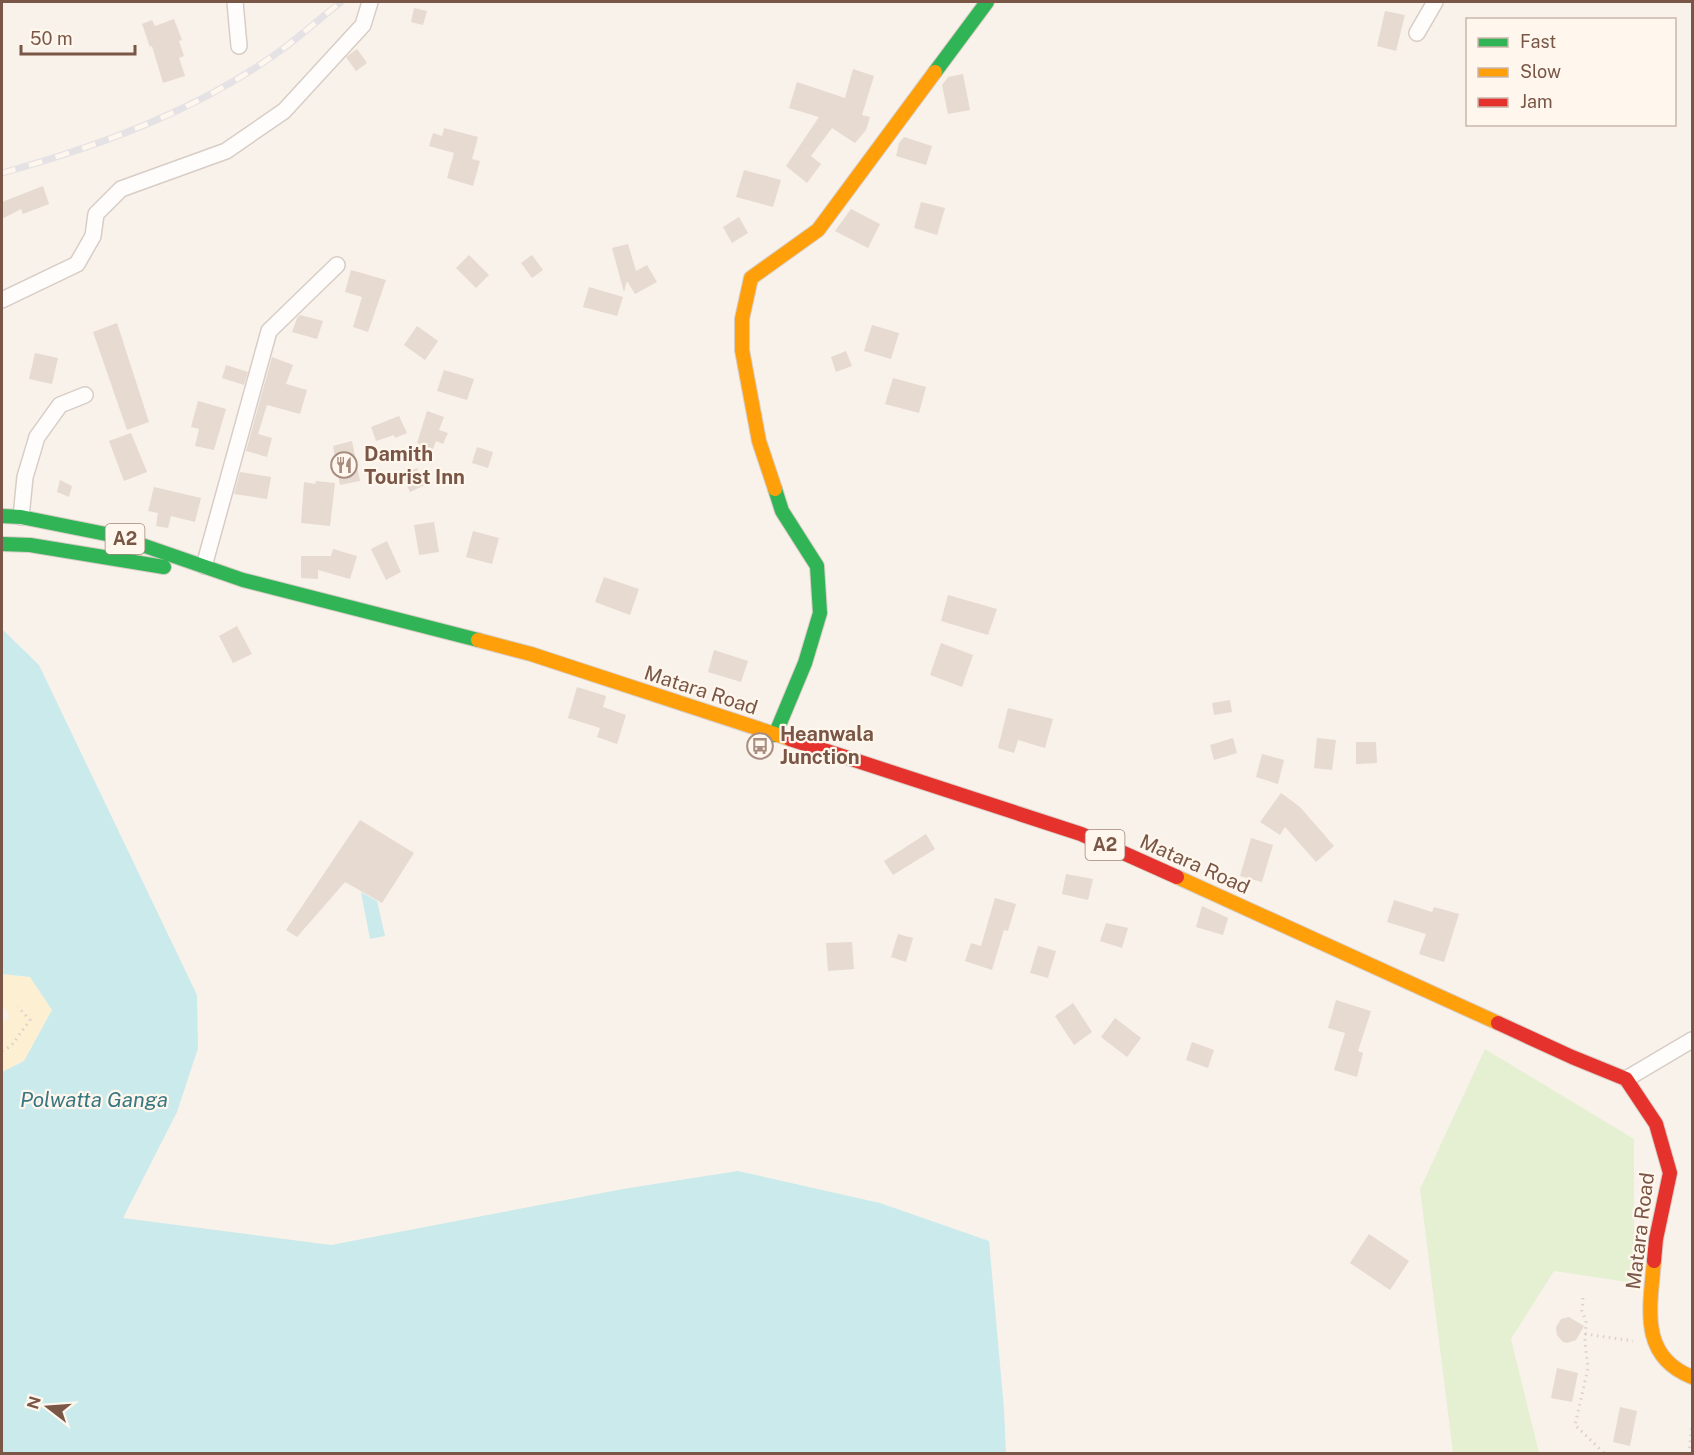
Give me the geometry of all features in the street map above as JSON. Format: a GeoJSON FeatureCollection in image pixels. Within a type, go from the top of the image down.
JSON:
{"type":"FeatureCollection","features":[{"type":"Feature","properties":{"kind":"main road"},"geometry":{"type":"LineString","coordinates":[[775,735],[805,663],[820,613],[817,566],[782,511],[759,441],[742,350],[742,319],[751,278],[818,230],[987,2]]}},
{"type":"Feature","properties":{"kind":"main road","name":"Matara Road"},"geometry":{"type":"LineString","coordinates":[[8,515],[116,536],[243,580]]}},
{"type":"Feature","properties":{"kind":"main road","name":"Matara Road"},"geometry":{"type":"LineString","coordinates":[[2,544],[30,544],[243,580],[531,654],[1081,834],[1365,961],[1572,1057],[1626,1079],[1656,1124],[1670,1173],[1656,1239],[1650,1310],[1655,1345],[1665,1360],[1677,1371],[1692,1377]]}},
{"type":"Feature","properties":{"kind":"street"},"geometry":{"type":"LineString","coordinates":[[235,2],[239,46]]}},
{"type":"Feature","properties":{"kind":"street"},"geometry":{"type":"LineString","coordinates":[[2,300],[77,264],[93,236],[96,214],[121,189],[226,151],[284,111],[363,25],[370,2]]}},
{"type":"Feature","properties":{"kind":"street"},"geometry":{"type":"LineString","coordinates":[[1417,33],[1435,2]]}},
{"type":"Feature","properties":{"kind":"street"},"geometry":{"type":"LineString","coordinates":[[204,566],[269,331],[337,265]]}},
{"type":"Feature","properties":{"kind":"street"},"geometry":{"type":"LineString","coordinates":[[8,515],[25,477],[37,437],[60,405],[85,395]]}},
{"type":"Feature","properties":{"kind":"street"},"geometry":{"type":"LineString","coordinates":[[1626,1079],[1692,1040]]}},
{"type":"Feature","properties":{"kind":"path"},"geometry":{"type":"LineString","coordinates":[[2,1051],[11,1046],[30,1020],[18,1007]]}},
{"type":"Feature","properties":{"kind":"path"},"geometry":{"type":"LineString","coordinates":[[1583,1298],[1582,1311],[1586,1321],[1588,1368],[1575,1425],[1605,1454]]}},
{"type":"Feature","properties":{"kind":"path"},"geometry":{"type":"LineString","coordinates":[[1585,1334],[1634,1341]]}},
{"type":"Feature","properties":{"kind":"path"},"geometry":{"type":"LineString","coordinates":[[1689,1454],[1692,1424]]}},
{"type":"Feature","properties":{"kind":"green space"},"geometry":{"type":"Polygon","coordinates":[[[1485,1049],[1634,1139],[1634,1283],[1554,1271],[1511,1339],[1539,1453],[1453,1453],[1420,1189],[1485,1049]]]}},
{"type":"Feature","properties":{"kind":"sand"},"geometry":{"type":"Polygon","coordinates":[[[2,974],[30,977],[52,1010],[24,1061],[2,1072],[2,1022],[9,1018],[2,1005],[2,974]]]}},
{"type":"Feature","properties":{"kind":"water","name":"Polwatta Ganga"},"geometry":{"type":"Polygon","coordinates":[[[2,629],[39,665],[197,995],[198,1048],[177,1112],[123,1218],[331,1245],[623,1189],[738,1171],[880,1203],[989,1241],[1006,1453],[2,1453],[2,1072],[24,1061],[52,1010],[30,977],[2,974],[2,629]]]}},
{"type":"Feature","properties":{"kind":"water"},"geometry":{"type":"Polygon","coordinates":[[[361,892],[377,901],[385,936],[370,939],[361,892]]]}},
{"type":"Feature","properties":{"kind":"building"},"geometry":{"type":"Polygon","coordinates":[[[414,8],[427,11],[423,25],[411,22],[414,8]]]}},
{"type":"Feature","properties":{"kind":"building"},"geometry":{"type":"Polygon","coordinates":[[[1385,11],[1405,15],[1396,51],[1377,46],[1385,11]]]}},
{"type":"Feature","properties":{"kind":"building"},"geometry":{"type":"Polygon","coordinates":[[[174,19],[182,40],[179,41],[184,56],[179,58],[185,76],[163,83],[152,46],[150,47],[142,24],[152,20],[155,26],[174,19]]]}},
{"type":"Feature","properties":{"kind":"building"},"geometry":{"type":"Polygon","coordinates":[[[357,49],[367,63],[356,71],[346,57],[357,49]]]}},
{"type":"Feature","properties":{"kind":"building"},"geometry":{"type":"Polygon","coordinates":[[[853,69],[874,76],[862,115],[870,117],[866,130],[855,143],[832,128],[811,156],[821,164],[807,183],[786,166],[819,117],[789,108],[797,82],[845,98],[853,69]]]}},
{"type":"Feature","properties":{"kind":"building"},"geometry":{"type":"Polygon","coordinates":[[[963,74],[970,110],[948,114],[942,85],[948,77],[963,74]]]}},
{"type":"Feature","properties":{"kind":"building"},"geometry":{"type":"Polygon","coordinates":[[[444,128],[478,137],[472,159],[480,161],[473,186],[447,178],[454,153],[429,146],[433,133],[442,136],[444,128]]]}},
{"type":"Feature","properties":{"kind":"building"},"geometry":{"type":"Polygon","coordinates":[[[904,137],[932,146],[926,165],[896,156],[899,143],[904,137]]]}},
{"type":"Feature","properties":{"kind":"building"},"geometry":{"type":"Polygon","coordinates":[[[744,170],[781,180],[773,207],[736,197],[744,170]]]}},
{"type":"Feature","properties":{"kind":"building"},"geometry":{"type":"Polygon","coordinates":[[[43,186],[49,204],[23,214],[21,209],[2,219],[2,202],[43,186]]]}},
{"type":"Feature","properties":{"kind":"building"},"geometry":{"type":"Polygon","coordinates":[[[921,202],[945,208],[937,235],[914,228],[921,202]]]}},
{"type":"Feature","properties":{"kind":"building"},"geometry":{"type":"Polygon","coordinates":[[[851,209],[880,224],[868,248],[835,231],[851,209]]]}},
{"type":"Feature","properties":{"kind":"building"},"geometry":{"type":"Polygon","coordinates":[[[739,217],[748,233],[732,243],[723,227],[739,217]]]}},
{"type":"Feature","properties":{"kind":"building"},"geometry":{"type":"Polygon","coordinates":[[[628,244],[636,271],[647,265],[657,282],[635,294],[627,281],[624,292],[612,248],[628,244]]]}},
{"type":"Feature","properties":{"kind":"building"},"geometry":{"type":"Polygon","coordinates":[[[469,255],[489,275],[476,288],[456,268],[469,255]]]}},
{"type":"Feature","properties":{"kind":"building"},"geometry":{"type":"Polygon","coordinates":[[[532,255],[543,270],[532,278],[521,263],[532,255]]]}},
{"type":"Feature","properties":{"kind":"building"},"geometry":{"type":"Polygon","coordinates":[[[351,270],[386,280],[368,332],[353,327],[362,297],[345,292],[351,270]]]}},
{"type":"Feature","properties":{"kind":"building"},"geometry":{"type":"Polygon","coordinates":[[[589,287],[623,297],[617,316],[583,307],[589,287]]]}},
{"type":"Feature","properties":{"kind":"building"},"geometry":{"type":"Polygon","coordinates":[[[300,315],[323,321],[317,339],[292,332],[300,315]]]}},
{"type":"Feature","properties":{"kind":"building"},"geometry":{"type":"Polygon","coordinates":[[[117,323],[149,422],[127,430],[93,332],[117,323]]]}},
{"type":"Feature","properties":{"kind":"building"},"geometry":{"type":"Polygon","coordinates":[[[872,325],[899,333],[891,359],[864,351],[872,325]]]}},
{"type":"Feature","properties":{"kind":"building"},"geometry":{"type":"Polygon","coordinates":[[[417,326],[438,341],[425,360],[404,345],[417,326]]]}},
{"type":"Feature","properties":{"kind":"building"},"geometry":{"type":"Polygon","coordinates":[[[846,351],[852,366],[836,372],[831,357],[846,351]]]}},
{"type":"Feature","properties":{"kind":"building"},"geometry":{"type":"Polygon","coordinates":[[[35,353],[58,358],[52,384],[29,379],[35,353]]]}},
{"type":"Feature","properties":{"kind":"building"},"geometry":{"type":"Polygon","coordinates":[[[272,357],[293,365],[286,384],[307,390],[300,414],[267,405],[258,434],[272,438],[267,457],[246,451],[272,357]]]}},
{"type":"Feature","properties":{"kind":"building"},"geometry":{"type":"Polygon","coordinates":[[[226,365],[248,372],[244,385],[222,378],[226,365]]]}},
{"type":"Feature","properties":{"kind":"building"},"geometry":{"type":"Polygon","coordinates":[[[444,370],[474,379],[467,400],[437,391],[444,370]]]}},
{"type":"Feature","properties":{"kind":"building"},"geometry":{"type":"Polygon","coordinates":[[[893,378],[926,387],[919,413],[885,404],[893,378]]]}},
{"type":"Feature","properties":{"kind":"building"},"geometry":{"type":"Polygon","coordinates":[[[198,401],[226,409],[214,450],[195,446],[199,429],[191,427],[198,401]]]}},
{"type":"Feature","properties":{"kind":"building"},"geometry":{"type":"Polygon","coordinates":[[[427,411],[444,417],[439,430],[448,433],[443,444],[436,441],[433,449],[417,443],[427,411]]]}},
{"type":"Feature","properties":{"kind":"building"},"geometry":{"type":"Polygon","coordinates":[[[399,416],[407,433],[395,438],[394,435],[376,441],[371,427],[399,416]]]}},
{"type":"Feature","properties":{"kind":"building"},"geometry":{"type":"Polygon","coordinates":[[[131,433],[147,472],[124,481],[109,441],[131,433]]]}},
{"type":"Feature","properties":{"kind":"building"},"geometry":{"type":"Polygon","coordinates":[[[352,441],[360,481],[340,485],[333,446],[352,441]]]}},
{"type":"Feature","properties":{"kind":"building"},"geometry":{"type":"Polygon","coordinates":[[[477,447],[493,452],[488,468],[472,463],[477,447]]]}},
{"type":"Feature","properties":{"kind":"building"},"geometry":{"type":"Polygon","coordinates":[[[417,468],[425,485],[410,492],[402,475],[417,468]]]}},
{"type":"Feature","properties":{"kind":"building"},"geometry":{"type":"Polygon","coordinates":[[[240,472],[271,477],[267,499],[234,494],[240,472]]]}},
{"type":"Feature","properties":{"kind":"building"},"geometry":{"type":"Polygon","coordinates":[[[60,480],[72,486],[69,497],[57,492],[60,480]]]}},
{"type":"Feature","properties":{"kind":"building"},"geometry":{"type":"Polygon","coordinates":[[[316,481],[335,483],[330,526],[301,523],[304,482],[315,484],[316,481]]]}},
{"type":"Feature","properties":{"kind":"building"},"geometry":{"type":"Polygon","coordinates":[[[154,487],[201,498],[195,522],[171,516],[168,528],[156,526],[158,513],[148,511],[154,487]]]}},
{"type":"Feature","properties":{"kind":"building"},"geometry":{"type":"Polygon","coordinates":[[[434,522],[439,552],[419,555],[414,525],[434,522]]]}},
{"type":"Feature","properties":{"kind":"building"},"geometry":{"type":"Polygon","coordinates":[[[473,531],[499,538],[492,564],[466,557],[473,531]]]}},
{"type":"Feature","properties":{"kind":"building"},"geometry":{"type":"Polygon","coordinates":[[[387,541],[401,572],[386,580],[371,549],[387,541]]]}},
{"type":"Feature","properties":{"kind":"building"},"geometry":{"type":"Polygon","coordinates":[[[333,549],[357,556],[350,579],[318,570],[318,579],[301,578],[301,556],[331,556],[333,549]]]}},
{"type":"Feature","properties":{"kind":"building"},"geometry":{"type":"Polygon","coordinates":[[[604,577],[639,589],[630,615],[595,602],[604,577]]]}},
{"type":"Feature","properties":{"kind":"building"},"geometry":{"type":"Polygon","coordinates":[[[948,595],[997,609],[988,635],[941,621],[948,595]]]}},
{"type":"Feature","properties":{"kind":"building"},"geometry":{"type":"Polygon","coordinates":[[[237,626],[252,654],[233,663],[219,636],[237,626]]]}},
{"type":"Feature","properties":{"kind":"building"},"geometry":{"type":"Polygon","coordinates":[[[941,643],[973,655],[962,687],[930,675],[941,643]]]}},
{"type":"Feature","properties":{"kind":"building"},"geometry":{"type":"Polygon","coordinates":[[[714,650],[748,661],[741,682],[708,672],[714,650]]]}},
{"type":"Feature","properties":{"kind":"building"},"geometry":{"type":"Polygon","coordinates":[[[577,687],[606,696],[603,707],[626,715],[617,744],[597,737],[600,728],[568,718],[577,687]]]}},
{"type":"Feature","properties":{"kind":"building"},"geometry":{"type":"Polygon","coordinates":[[[1230,700],[1232,712],[1214,715],[1212,703],[1230,700]]]}},
{"type":"Feature","properties":{"kind":"building"},"geometry":{"type":"Polygon","coordinates":[[[1008,708],[1053,719],[1045,748],[1018,740],[1014,753],[998,748],[1008,708]]]}},
{"type":"Feature","properties":{"kind":"building"},"geometry":{"type":"Polygon","coordinates":[[[1233,738],[1237,753],[1214,760],[1210,745],[1233,738]]]}},
{"type":"Feature","properties":{"kind":"building"},"geometry":{"type":"Polygon","coordinates":[[[1317,738],[1336,740],[1332,770],[1314,768],[1317,738]]]}},
{"type":"Feature","properties":{"kind":"building"},"geometry":{"type":"Polygon","coordinates":[[[1356,742],[1376,742],[1377,763],[1356,764],[1356,742]]]}},
{"type":"Feature","properties":{"kind":"building"},"geometry":{"type":"Polygon","coordinates":[[[1262,754],[1284,760],[1278,784],[1256,777],[1262,754]]]}},
{"type":"Feature","properties":{"kind":"building"},"geometry":{"type":"Polygon","coordinates":[[[1281,793],[1300,807],[1334,846],[1316,862],[1285,827],[1280,835],[1260,822],[1281,793]]]}},
{"type":"Feature","properties":{"kind":"building"},"geometry":{"type":"Polygon","coordinates":[[[360,820],[414,853],[382,903],[345,882],[297,937],[286,930],[360,820]]]}},
{"type":"Feature","properties":{"kind":"building"},"geometry":{"type":"Polygon","coordinates":[[[926,834],[935,849],[893,875],[884,861],[926,834]]]}},
{"type":"Feature","properties":{"kind":"building"},"geometry":{"type":"Polygon","coordinates":[[[1251,838],[1273,845],[1262,882],[1240,876],[1251,838]]]}},
{"type":"Feature","properties":{"kind":"building"},"geometry":{"type":"Polygon","coordinates":[[[1066,874],[1093,879],[1088,900],[1062,894],[1066,874]]]}},
{"type":"Feature","properties":{"kind":"building"},"geometry":{"type":"Polygon","coordinates":[[[995,898],[1016,904],[1008,931],[1004,930],[992,970],[965,961],[971,943],[981,946],[995,898]]]}},
{"type":"Feature","properties":{"kind":"building"},"geometry":{"type":"Polygon","coordinates":[[[1394,900],[1432,912],[1434,907],[1459,914],[1444,962],[1419,954],[1426,934],[1387,922],[1394,900]]]}},
{"type":"Feature","properties":{"kind":"building"},"geometry":{"type":"Polygon","coordinates":[[[1202,906],[1228,918],[1223,935],[1196,927],[1202,906]]]}},
{"type":"Feature","properties":{"kind":"building"},"geometry":{"type":"Polygon","coordinates":[[[1106,923],[1128,928],[1122,948],[1100,941],[1106,923]]]}},
{"type":"Feature","properties":{"kind":"building"},"geometry":{"type":"Polygon","coordinates":[[[898,934],[913,938],[906,962],[891,957],[898,934]]]}},
{"type":"Feature","properties":{"kind":"building"},"geometry":{"type":"Polygon","coordinates":[[[852,942],[854,969],[828,971],[826,943],[852,942]]]}},
{"type":"Feature","properties":{"kind":"building"},"geometry":{"type":"Polygon","coordinates":[[[1038,946],[1056,951],[1048,978],[1030,973],[1038,946]]]}},
{"type":"Feature","properties":{"kind":"building"},"geometry":{"type":"Polygon","coordinates":[[[1336,1000],[1371,1011],[1358,1051],[1363,1053],[1357,1077],[1334,1070],[1345,1033],[1328,1028],[1336,1000]]]}},
{"type":"Feature","properties":{"kind":"building"},"geometry":{"type":"Polygon","coordinates":[[[1073,1003],[1092,1032],[1074,1045],[1055,1016],[1073,1003]]]}},
{"type":"Feature","properties":{"kind":"building"},"geometry":{"type":"Polygon","coordinates":[[[1115,1018],[1141,1038],[1127,1057],[1101,1037],[1115,1018]]]}},
{"type":"Feature","properties":{"kind":"building"},"geometry":{"type":"Polygon","coordinates":[[[1192,1042],[1214,1050],[1208,1068],[1186,1060],[1192,1042]]]}},
{"type":"Feature","properties":{"kind":"building"},"geometry":{"type":"Polygon","coordinates":[[[1369,1234],[1409,1261],[1390,1290],[1350,1263],[1369,1234]]]}},
{"type":"Feature","properties":{"kind":"building"},"geometry":{"type":"Polygon","coordinates":[[[1569,1317],[1584,1326],[1576,1340],[1567,1343],[1557,1335],[1556,1327],[1561,1319],[1569,1317]]]}},
{"type":"Feature","properties":{"kind":"building"},"geometry":{"type":"Polygon","coordinates":[[[1557,1368],[1578,1373],[1572,1402],[1551,1398],[1557,1368]]]}},
{"type":"Feature","properties":{"kind":"building"},"geometry":{"type":"Polygon","coordinates":[[[1620,1407],[1637,1411],[1630,1446],[1613,1442],[1620,1407]]]}},
{"type":"Feature","properties":{"kind":"railway"},"geometry":{"type":"LineString","coordinates":[[2,173],[114,137],[187,106],[256,67],[288,45],[341,2]]}},
{"type":"Feature","properties":{"kind":"traffic: fast"},"geometry":{"type":"LineString","coordinates":[[935,72],[987,2]]}},
{"type":"Feature","properties":{"kind":"traffic: fast"},"geometry":{"type":"LineString","coordinates":[[775,489],[782,511],[817,566],[820,613],[805,663],[775,735]]}},
{"type":"Feature","properties":{"kind":"traffic: fast"},"geometry":{"type":"LineString","coordinates":[[2,516],[21,517],[116,536],[243,580],[478,640]]}},
{"type":"Feature","properties":{"kind":"traffic: fast"},"geometry":{"type":"LineString","coordinates":[[2,544],[30,545],[164,567]]}},
{"type":"Feature","properties":{"kind":"traffic: slow"},"geometry":{"type":"LineString","coordinates":[[775,489],[759,441],[742,350],[742,319],[751,278],[818,230],[935,72]]}},
{"type":"Feature","properties":{"kind":"traffic: slow"},"geometry":{"type":"LineString","coordinates":[[478,640],[531,654],[790,739]]}},
{"type":"Feature","properties":{"kind":"traffic: slow"},"geometry":{"type":"LineString","coordinates":[[1177,877],[1498,1023]]}},
{"type":"Feature","properties":{"kind":"traffic: slow"},"geometry":{"type":"LineString","coordinates":[[1654,1261],[1650,1313],[1656,1343],[1663,1357],[1675,1368],[1692,1377]]}},
{"type":"Feature","properties":{"kind":"traffic: jam"},"geometry":{"type":"LineString","coordinates":[[790,739],[1081,834],[1177,877]]}},
{"type":"Feature","properties":{"kind":"traffic: jam"},"geometry":{"type":"LineString","coordinates":[[1498,1023],[1626,1079],[1656,1124],[1670,1173],[1656,1239],[1654,1261]]}},
{"type":"Feature","properties":{"kind":"place","name":"Damith Tourist Inn"},"geometry":{"type":"Point","coordinates":[344,465]}},
{"type":"Feature","properties":{"kind":"place","name":"Heanwala Junction"},"geometry":{"type":"Point","coordinates":[760,746]}}]}
